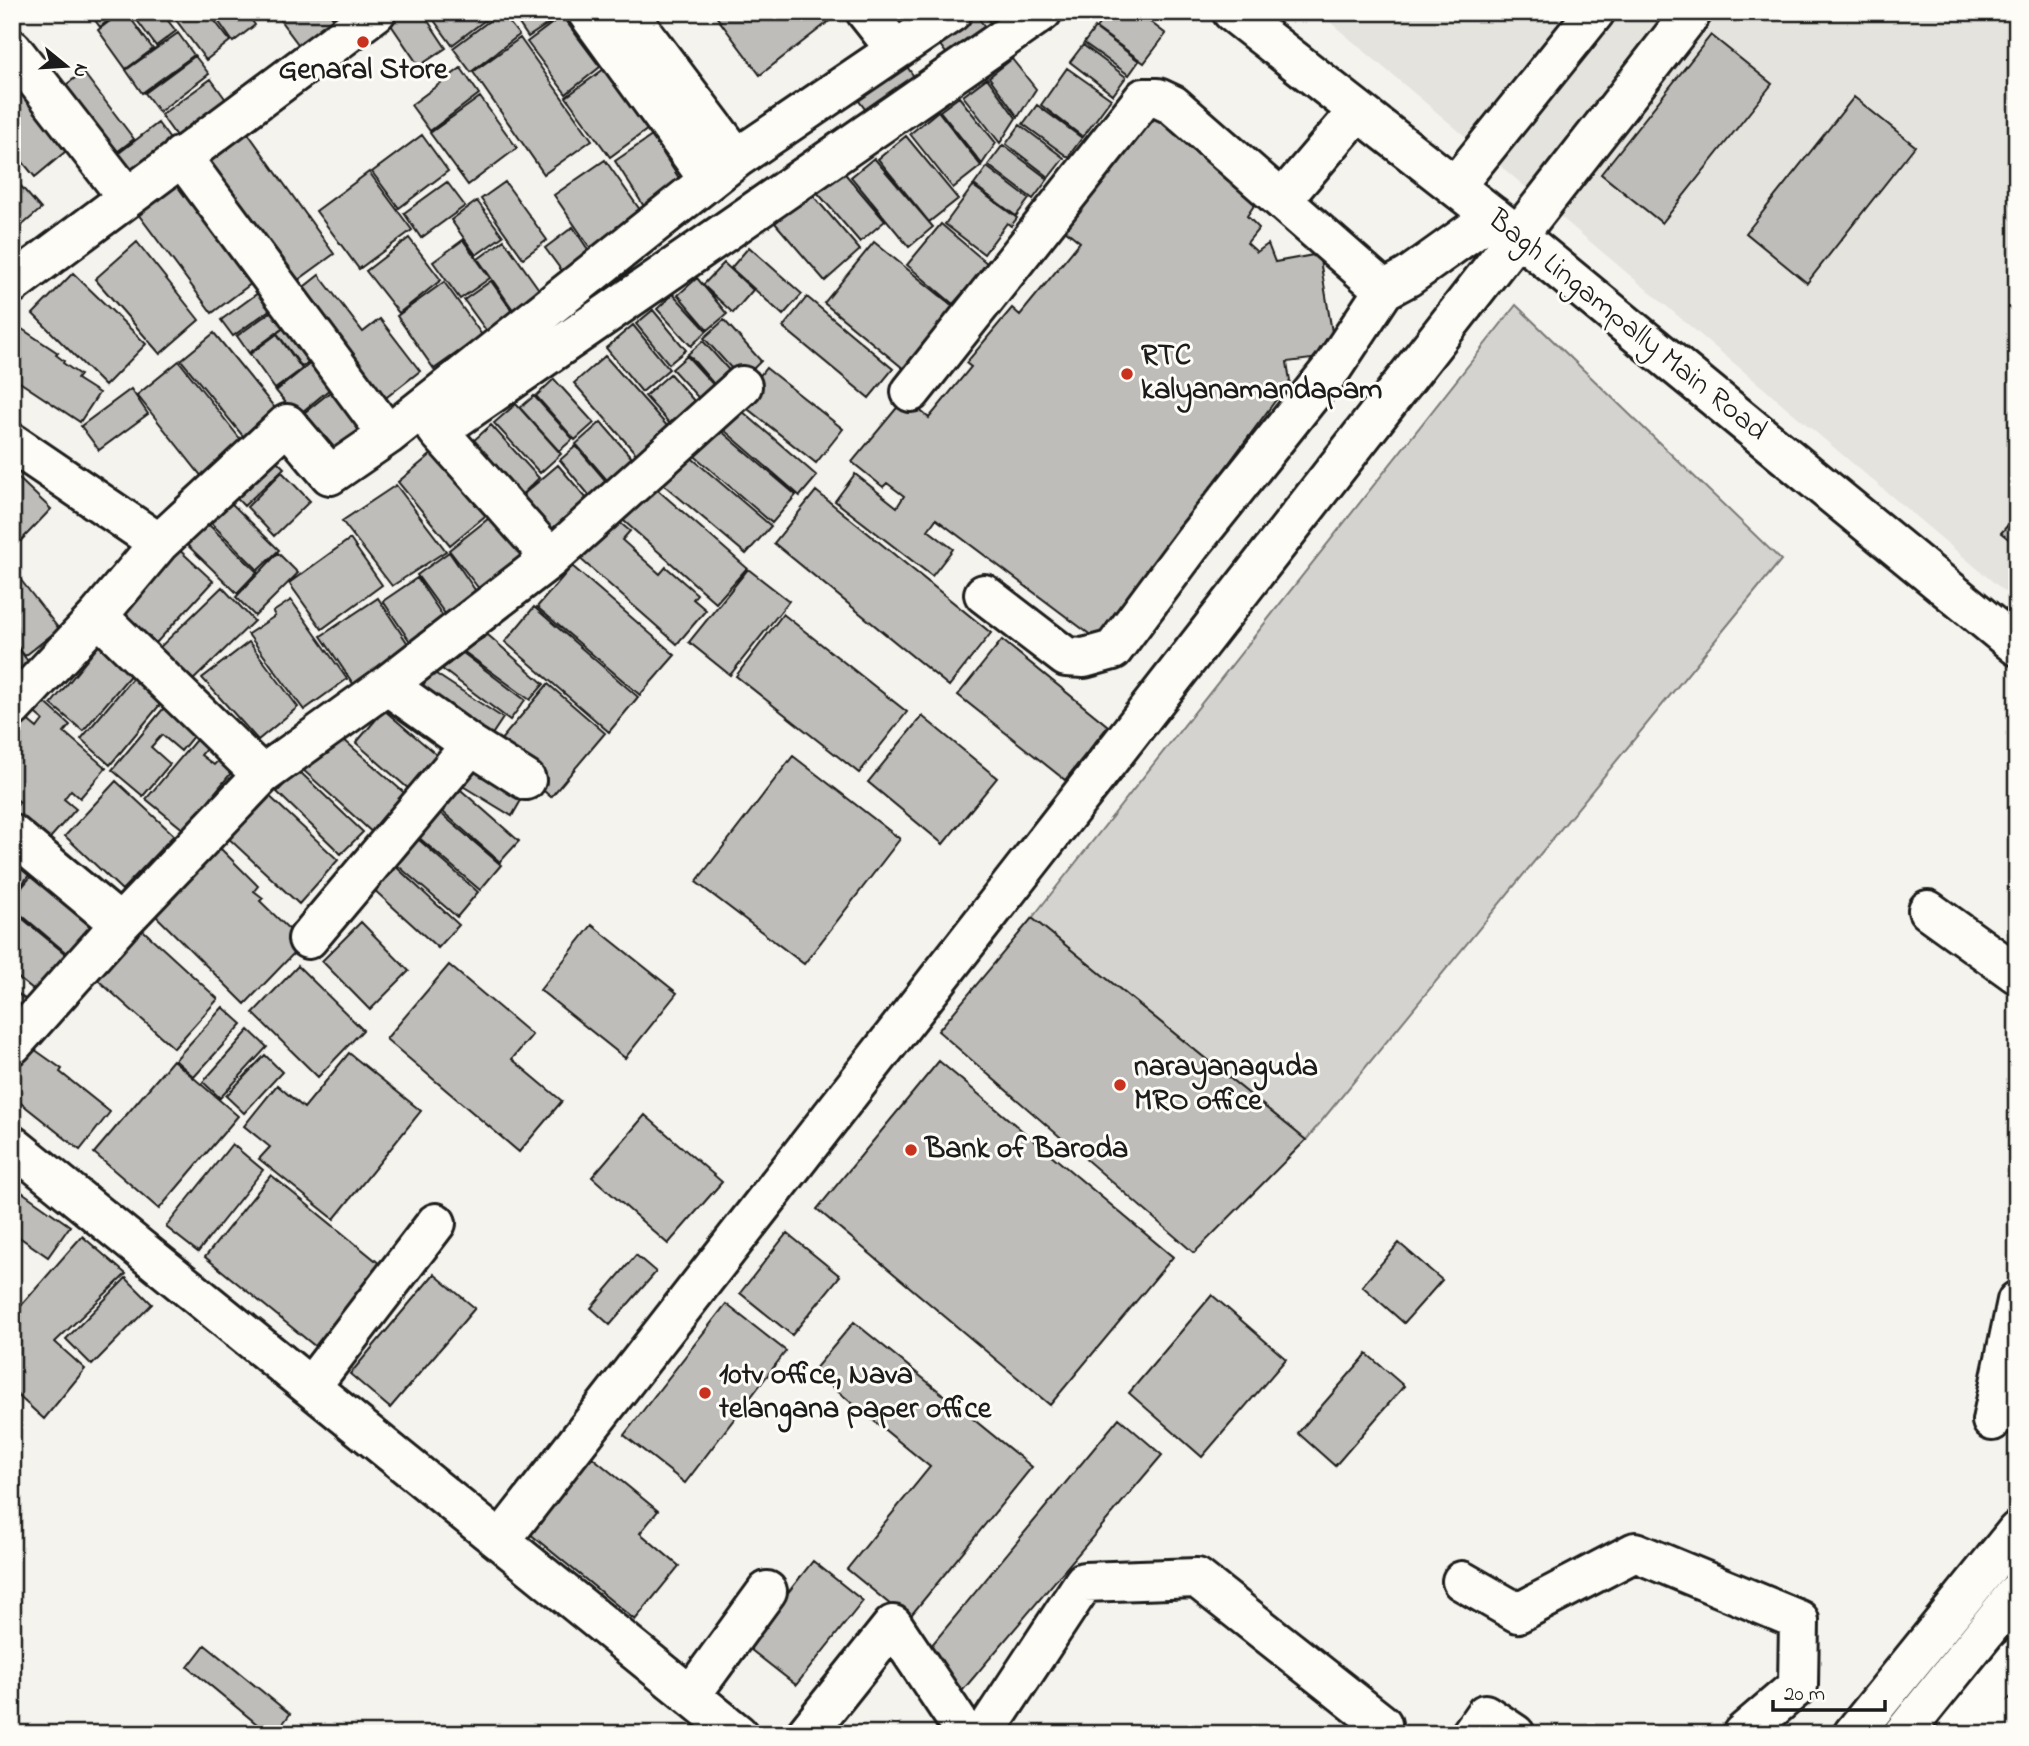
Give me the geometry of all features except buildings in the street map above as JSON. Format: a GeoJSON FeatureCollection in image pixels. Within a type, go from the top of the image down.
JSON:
{"type":"FeatureCollection","features":[{"type":"Feature","properties":{"kind":"street"},"geometry":{"type":"LineString","coordinates":[[12,284],[376,12]]}},
{"type":"Feature","properties":{"kind":"street"},"geometry":{"type":"LineString","coordinates":[[587,12],[723,169]]}},
{"type":"Feature","properties":{"kind":"street"},"geometry":{"type":"LineString","coordinates":[[627,12],[723,169]]}},
{"type":"Feature","properties":{"kind":"street"},"geometry":{"type":"LineString","coordinates":[[866,12],[896,50]]}},
{"type":"Feature","properties":{"kind":"street"},"geometry":{"type":"LineString","coordinates":[[430,419],[723,169],[952,12]]}},
{"type":"Feature","properties":{"kind":"street"},"geometry":{"type":"LineString","coordinates":[[12,708],[98,616],[159,543],[286,424],[330,475],[388,435],[430,419],[1042,12]]}},
{"type":"Feature","properties":{"kind":"street","name":"Bagh Lingampally Main Road"},"geometry":{"type":"LineString","coordinates":[[1232,12],[1505,226],[2017,646]]}},
{"type":"Feature","properties":{"kind":"street"},"geometry":{"type":"LineString","coordinates":[[1455,186],[1595,12]]}},
{"type":"Feature","properties":{"kind":"street"},"geometry":{"type":"LineString","coordinates":[[501,1540],[1505,226],[1692,12]]}},
{"type":"Feature","properties":{"kind":"street"},"geometry":{"type":"LineString","coordinates":[[12,49],[127,197]]}},
{"type":"Feature","properties":{"kind":"street"},"geometry":{"type":"LineString","coordinates":[[911,392],[1144,98],[1158,98],[1173,105],[1384,290]]}},
{"type":"Feature","properties":{"kind":"street"},"geometry":{"type":"LineString","coordinates":[[1282,200],[1359,111]]}},
{"type":"Feature","properties":{"kind":"street"},"geometry":{"type":"LineString","coordinates":[[181,156],[388,435]]}},
{"type":"Feature","properties":{"kind":"street"},"geometry":{"type":"LineString","coordinates":[[984,594],[1066,657],[1084,658],[1113,650],[1194,541],[1333,367],[1384,290],[1505,226]]}},
{"type":"Feature","properties":{"kind":"street"},"geometry":{"type":"LineString","coordinates":[[12,1045],[120,924],[262,775],[387,684],[551,558],[742,387]]}},
{"type":"Feature","properties":{"kind":"street"},"geometry":{"type":"LineString","coordinates":[[430,419],[551,558]]}},
{"type":"Feature","properties":{"kind":"street"},"geometry":{"type":"LineString","coordinates":[[12,443],[159,543]]}},
{"type":"Feature","properties":{"kind":"street"},"geometry":{"type":"LineString","coordinates":[[98,616],[262,775]]}},
{"type":"Feature","properties":{"kind":"street"},"geometry":{"type":"LineString","coordinates":[[387,684],[471,745],[526,780]]}},
{"type":"Feature","properties":{"kind":"street"},"geometry":{"type":"LineString","coordinates":[[308,939],[471,745]]}},
{"type":"Feature","properties":{"kind":"street"},"geometry":{"type":"LineString","coordinates":[[12,834],[120,924]]}},
{"type":"Feature","properties":{"kind":"street"},"geometry":{"type":"LineString","coordinates":[[1928,910],[2017,974]]}},
{"type":"Feature","properties":{"kind":"street"},"geometry":{"type":"LineString","coordinates":[[12,1145],[738,1734]]}},
{"type":"Feature","properties":{"kind":"street"},"geometry":{"type":"LineString","coordinates":[[311,1387],[436,1223]]}},
{"type":"Feature","properties":{"kind":"street"},"geometry":{"type":"LineString","coordinates":[[1992,1421],[2017,1301]]}},
{"type":"Feature","properties":{"kind":"street"},"geometry":{"type":"LineString","coordinates":[[1853,1734],[2017,1531]]}},
{"type":"Feature","properties":{"kind":"street"},"geometry":{"type":"LineString","coordinates":[[1462,1581],[1518,1613],[1635,1552],[1799,1620],[1798,1686],[1742,1734]]}},
{"type":"Feature","properties":{"kind":"street"},"geometry":{"type":"LineString","coordinates":[[984,1734],[1084,1582],[1198,1578],[1382,1724]]}},
{"type":"Feature","properties":{"kind":"street"},"geometry":{"type":"LineString","coordinates":[[691,1695],[767,1591]]}},
{"type":"Feature","properties":{"kind":"street"},"geometry":{"type":"LineString","coordinates":[[1903,1734],[2017,1592]]}},
{"type":"Feature","properties":{"kind":"street"},"geometry":{"type":"LineString","coordinates":[[806,1734],[893,1625],[966,1734]]}},
{"type":"Feature","properties":{"kind":"street"},"geometry":{"type":"LineString","coordinates":[[1955,1734],[2017,1658]]}},
{"type":"Feature","properties":{"kind":"street"},"geometry":{"type":"LineString","coordinates":[[1471,1734],[1485,1714],[1515,1734]]}},
{"type":"Feature","properties":{"kind":"shaded area"},"geometry":{"type":"Polygon","coordinates":[[[1318,12],[2017,12],[2017,602],[1318,12]]]}},
{"type":"Feature","properties":{"kind":"shaded area"},"geometry":{"type":"Polygon","coordinates":[[[1516,305],[1781,560],[1306,1140],[1032,918],[1516,305]]]}},
{"type":"Feature","properties":{"kind":"place","name":"Genaral Store"},"geometry":{"type":"Point","coordinates":[363,42]}},
{"type":"Feature","properties":{"kind":"place","name":"RTC kalyanamandapam"},"geometry":{"type":"Point","coordinates":[1127,374]}},
{"type":"Feature","properties":{"kind":"place","name":"narayanaguda MRO office"},"geometry":{"type":"Point","coordinates":[1120,1085]}},
{"type":"Feature","properties":{"kind":"place","name":"Bank of Baroda"},"geometry":{"type":"Point","coordinates":[911,1150]}},
{"type":"Feature","properties":{"kind":"place","name":"10tv office, Nava telangana paper office"},"geometry":{"type":"Point","coordinates":[705,1393]}}]}
